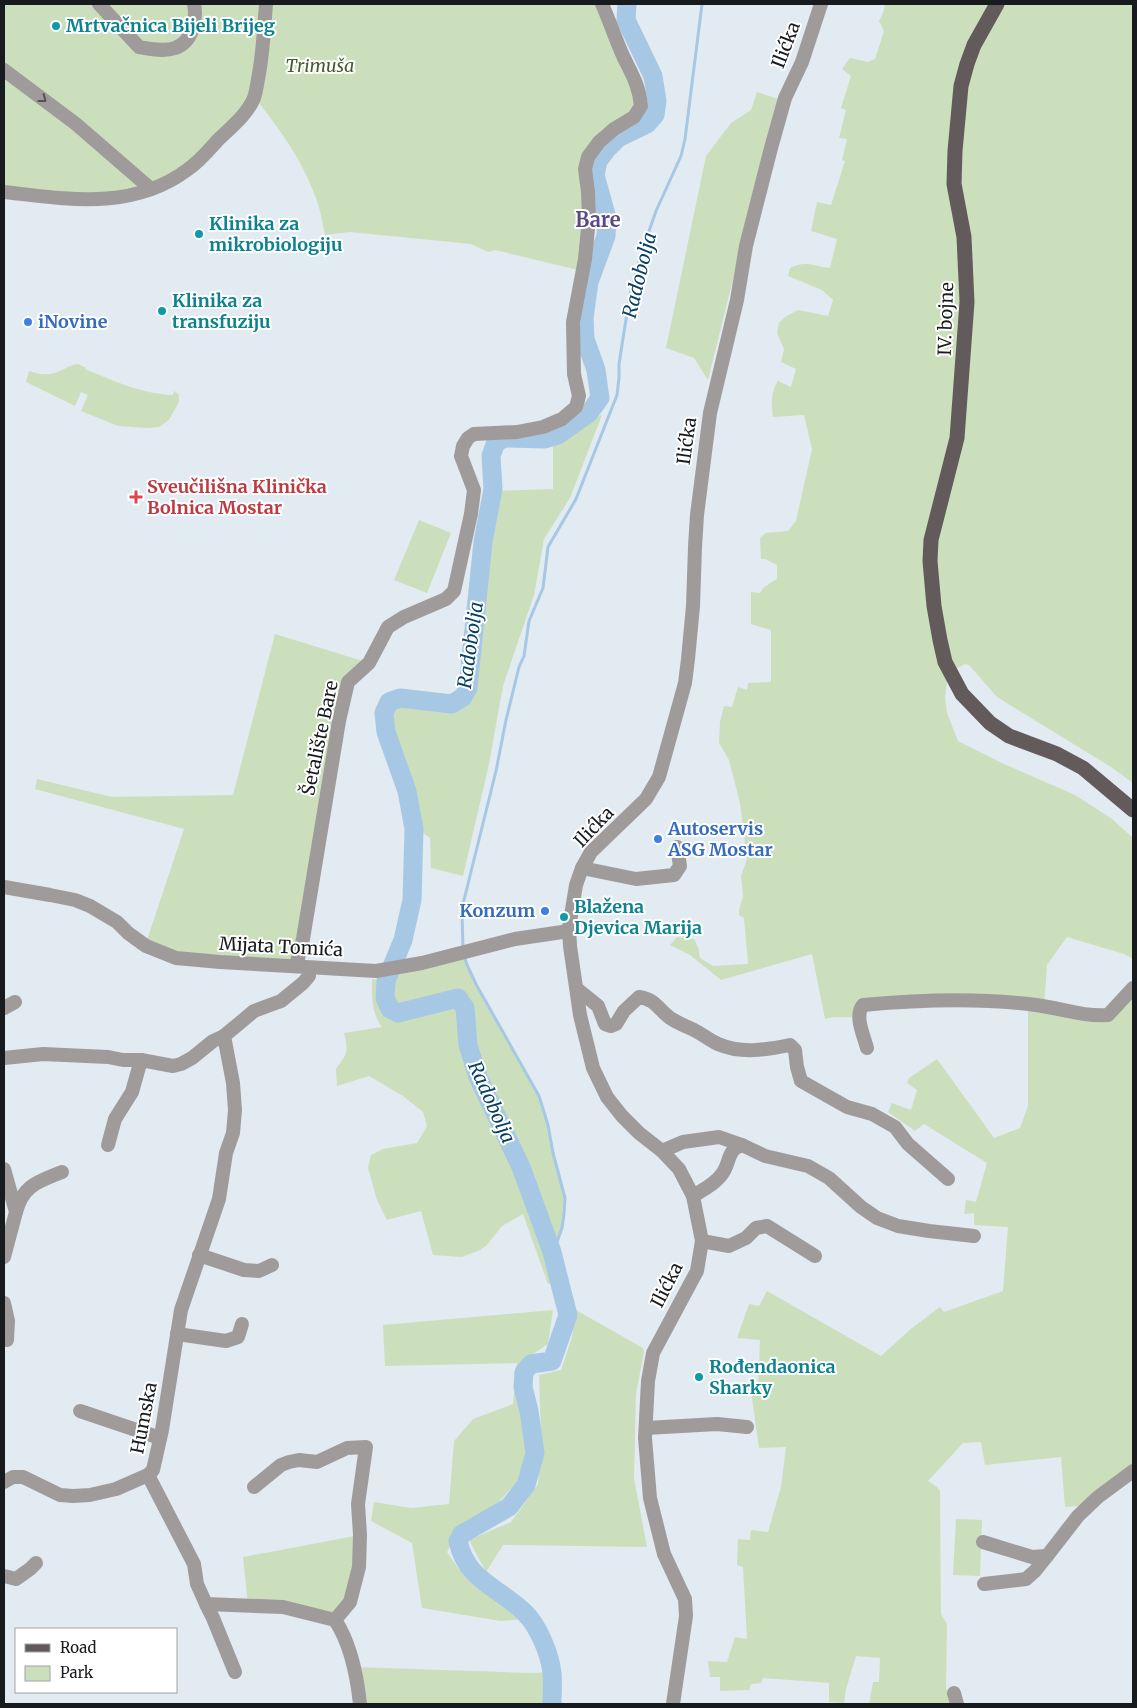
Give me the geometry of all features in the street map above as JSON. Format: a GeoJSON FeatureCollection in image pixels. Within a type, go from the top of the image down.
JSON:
{"type":"FeatureCollection","features":[{"type":"Feature","properties":{"kind":"main road","name":"IV. bojne"},"geometry":{"type":"LineString","coordinates":[[997,4],[974,45],[967,64],[961,86],[954,151],[954,184],[964,237],[967,302],[957,438],[931,540],[930,561],[940,640],[945,662],[962,694],[990,723],[1009,736],[1057,754],[1083,768],[1133,810]]}},
{"type":"Feature","properties":{"kind":"street"},"geometry":{"type":"LineString","coordinates":[[99,4],[139,47],[163,50],[176,48],[184,42],[195,24],[194,4]]}},
{"type":"Feature","properties":{"kind":"street"},"geometry":{"type":"LineString","coordinates":[[4,192],[74,200],[101,200],[139,194],[181,174],[200,159],[244,113],[254,97],[261,65],[266,4]]}},
{"type":"Feature","properties":{"kind":"street","name":"Šetalište Bare"},"geometry":{"type":"LineString","coordinates":[[302,967],[303,939],[339,721],[348,682],[369,663],[388,626],[446,599],[454,591],[471,514],[474,490],[462,461],[463,446],[468,438],[474,434],[517,432],[543,427],[562,419],[576,407],[579,396],[574,374],[574,322],[577,296],[585,259],[589,218],[585,169],[588,156],[599,142],[614,129],[634,117],[641,106],[639,90],[633,73],[624,58],[602,4]]}},
{"type":"Feature","properties":{"kind":"street","name":"Ilićka"},"geometry":{"type":"LineString","coordinates":[[673,1704],[686,1616],[685,1598],[664,1554],[650,1498],[646,1428],[648,1381],[653,1352],[697,1271],[702,1241],[693,1196],[679,1169],[662,1151],[639,1133],[622,1116],[607,1097],[593,1068],[580,1015],[569,931],[576,885],[582,868],[591,852],[612,834],[646,799],[659,777],[672,730],[685,682],[688,659],[693,606],[696,527],[710,413],[737,300],[746,246],[771,148],[785,98],[802,62],[821,4]]}},
{"type":"Feature","properties":{"kind":"street"},"geometry":{"type":"LineString","coordinates":[[4,70],[76,124],[151,189]]}},
{"type":"Feature","properties":{"kind":"street"},"geometry":{"type":"LineString","coordinates":[[582,868],[636,879],[674,875],[680,866],[677,847]]}},
{"type":"Feature","properties":{"kind":"street","name":"Mijata Tomića"},"geometry":{"type":"LineString","coordinates":[[4,888],[50,894],[90,906],[117,922],[146,946],[176,958],[376,971],[409,965],[515,939],[569,931]]}},
{"type":"Feature","properties":{"kind":"street"},"geometry":{"type":"LineString","coordinates":[[4,1058],[43,1054],[141,1060],[173,1066],[181,1064],[192,1058],[212,1041],[224,1036],[254,1011],[285,998],[309,976],[302,967]]}},
{"type":"Feature","properties":{"kind":"street"},"geometry":{"type":"LineString","coordinates":[[867,1048],[859,1018],[859,1010],[863,1005],[992,1001],[1036,1005],[1096,1016],[1108,1015],[1133,988]]}},
{"type":"Feature","properties":{"kind":"street"},"geometry":{"type":"LineString","coordinates":[[577,989],[598,1006],[605,1024],[611,1026],[616,1024],[624,1011],[638,997],[649,998],[663,1013],[681,1026],[693,1029],[718,1044],[744,1051],[772,1049],[790,1045],[795,1050],[801,1081],[848,1107],[872,1114],[894,1127],[908,1144],[948,1179]]}},
{"type":"Feature","properties":{"kind":"street","name":"Humska"},"geometry":{"type":"LineString","coordinates":[[4,1482],[13,1477],[23,1478],[60,1495],[90,1495],[116,1489],[148,1475],[153,1470],[181,1310],[198,1255],[219,1199],[226,1153],[233,1134],[235,1110],[233,1083],[224,1036]]}},
{"type":"Feature","properties":{"kind":"street"},"geometry":{"type":"LineString","coordinates":[[108,1145],[115,1119],[132,1092],[141,1060]]}},
{"type":"Feature","properties":{"kind":"street"},"geometry":{"type":"LineString","coordinates":[[662,1151],[683,1142],[719,1137],[765,1156],[808,1166],[829,1178],[861,1207],[878,1218],[898,1226],[974,1236]]}},
{"type":"Feature","properties":{"kind":"street"},"geometry":{"type":"LineString","coordinates":[[693,1196],[716,1182],[723,1173],[730,1154],[742,1145]]}},
{"type":"Feature","properties":{"kind":"street"},"geometry":{"type":"LineString","coordinates":[[4,1169],[16,1212]]}},
{"type":"Feature","properties":{"kind":"street"},"geometry":{"type":"LineString","coordinates":[[4,1257],[19,1201],[26,1190],[32,1184],[62,1172]]}},
{"type":"Feature","properties":{"kind":"street"},"geometry":{"type":"LineString","coordinates":[[702,1241],[729,1246],[746,1238],[756,1228],[767,1226],[815,1256]]}},
{"type":"Feature","properties":{"kind":"street"},"geometry":{"type":"LineString","coordinates":[[198,1255],[244,1270],[259,1271],[272,1265]]}},
{"type":"Feature","properties":{"kind":"street"},"geometry":{"type":"LineString","coordinates":[[4,1303],[8,1321],[7,1340]]}},
{"type":"Feature","properties":{"kind":"street"},"geometry":{"type":"LineString","coordinates":[[177,1334],[226,1341],[238,1337],[242,1324]]}},
{"type":"Feature","properties":{"kind":"street"},"geometry":{"type":"LineString","coordinates":[[80,1411],[160,1438]]}},
{"type":"Feature","properties":{"kind":"street"},"geometry":{"type":"LineString","coordinates":[[646,1428],[717,1424],[748,1427]]}},
{"type":"Feature","properties":{"kind":"street"},"geometry":{"type":"LineString","coordinates":[[254,1487],[281,1465],[289,1462],[299,1460],[317,1462],[347,1448],[366,1447],[358,1504],[360,1535],[359,1567],[350,1602],[335,1620]]}},
{"type":"Feature","properties":{"kind":"street"},"geometry":{"type":"LineString","coordinates":[[984,1584],[1026,1578],[1035,1571],[1078,1516],[1098,1497],[1133,1471]]}},
{"type":"Feature","properties":{"kind":"street"},"geometry":{"type":"LineString","coordinates":[[148,1475],[194,1564],[196,1584],[213,1618],[235,1672]]}},
{"type":"Feature","properties":{"kind":"street"},"geometry":{"type":"LineString","coordinates":[[983,1542],[1032,1558],[1047,1556]]}},
{"type":"Feature","properties":{"kind":"street"},"geometry":{"type":"LineString","coordinates":[[4,1576],[16,1579],[36,1562]]}},
{"type":"Feature","properties":{"kind":"street"},"geometry":{"type":"LineString","coordinates":[[206,1604],[271,1606],[335,1620],[344,1633],[350,1650],[360,1704]]}},
{"type":"Feature","properties":{"kind":"green space","name":"Trimuša"},"geometry":{"type":"Polygon","coordinates":[[[4,4],[603,4],[641,106],[588,157],[582,271],[495,250],[488,252],[471,244],[350,232],[325,235],[318,204],[303,167],[255,98],[200,159],[139,194],[4,192],[4,4]]]}},
{"type":"Feature","properties":{"kind":"green space"},"geometry":{"type":"Polygon","coordinates":[[[885,4],[1133,4],[1133,783],[1111,767],[997,697],[969,665],[965,664],[948,673],[945,697],[947,713],[958,741],[1004,764],[1075,795],[1112,819],[1133,838],[1133,959],[1124,954],[1067,937],[1047,965],[1044,1006],[1096,1016],[1133,988],[1133,1471],[1094,1505],[1065,1507],[1061,1457],[985,1465],[981,1442],[963,1443],[928,1481],[940,1491],[941,1614],[947,1624],[946,1688],[952,1704],[869,1704],[873,1682],[879,1682],[880,1658],[856,1656],[846,1689],[844,1703],[829,1702],[829,1683],[763,1678],[761,1683],[751,1684],[749,1690],[720,1691],[720,1677],[710,1677],[708,1661],[727,1662],[735,1637],[747,1639],[743,1567],[737,1565],[738,1539],[750,1540],[751,1530],[768,1532],[781,1487],[786,1447],[759,1448],[751,1391],[758,1391],[760,1340],[737,1338],[749,1304],[759,1306],[767,1291],[881,1356],[912,1328],[940,1307],[944,1312],[1003,1291],[1008,1227],[974,1225],[974,1213],[964,1214],[966,1200],[976,1202],[987,1163],[924,1124],[915,1131],[888,1112],[892,1103],[911,1110],[917,1090],[907,1083],[909,1078],[937,1059],[994,1138],[1020,1128],[1028,1106],[1028,1004],[863,1005],[856,1017],[825,1019],[812,954],[721,980],[690,955],[670,945],[677,937],[694,939],[700,958],[713,966],[748,964],[744,918],[739,915],[743,896],[741,876],[747,859],[740,803],[729,760],[719,743],[720,722],[724,706],[732,707],[738,687],[747,690],[748,683],[771,682],[771,630],[751,624],[751,592],[760,593],[764,587],[777,579],[777,565],[761,559],[760,538],[766,533],[788,531],[796,521],[812,449],[804,415],[773,417],[772,398],[774,389],[778,381],[791,387],[796,369],[781,362],[784,349],[777,333],[779,323],[785,317],[798,310],[828,316],[833,300],[822,290],[788,276],[790,268],[800,264],[830,268],[837,239],[811,231],[817,202],[831,205],[845,161],[842,160],[847,139],[839,138],[846,110],[841,108],[851,76],[842,69],[850,58],[868,62],[875,59],[884,31],[879,21],[885,4]]]}},
{"type":"Feature","properties":{"kind":"green space"},"geometry":{"type":"Polygon","coordinates":[[[757,92],[778,99],[708,380],[694,358],[666,348],[706,156],[731,123],[751,110],[757,92]]]}},
{"type":"Feature","properties":{"kind":"green space"},"geometry":{"type":"Polygon","coordinates":[[[78,364],[96,374],[139,389],[173,395],[174,391],[179,395],[179,402],[169,420],[159,427],[118,426],[81,411],[88,395],[81,392],[75,406],[26,382],[29,371],[49,374],[78,364]]]}},
{"type":"Feature","properties":{"kind":"green space"},"geometry":{"type":"Polygon","coordinates":[[[602,415],[570,498],[544,539],[534,595],[503,686],[489,764],[463,876],[431,868],[430,838],[420,831],[413,797],[395,743],[389,715],[393,707],[402,705],[450,710],[465,703],[472,684],[497,491],[553,489],[553,441],[589,418],[602,415]]]}},
{"type":"Feature","properties":{"kind":"green space"},"geometry":{"type":"Polygon","coordinates":[[[419,520],[451,533],[427,593],[394,580],[419,520]]]}},
{"type":"Feature","properties":{"kind":"green space"},"geometry":{"type":"Polygon","coordinates":[[[275,634],[369,663],[351,677],[296,966],[220,962],[145,946],[184,829],[35,789],[37,779],[112,797],[233,795],[275,634]]]}},
{"type":"Feature","properties":{"kind":"green space"},"geometry":{"type":"Polygon","coordinates":[[[464,955],[477,986],[539,1096],[548,1125],[565,1198],[562,1228],[552,1252],[559,1280],[548,1284],[523,1214],[502,1226],[487,1245],[480,1250],[462,1257],[433,1255],[421,1211],[387,1220],[377,1200],[368,1168],[371,1155],[383,1149],[417,1143],[427,1126],[423,1112],[403,1096],[369,1076],[337,1086],[336,1069],[345,1056],[347,1049],[344,1033],[382,1027],[374,1010],[372,979],[386,981],[390,972],[464,955]]]}},
{"type":"Feature","properties":{"kind":"green space"},"geometry":{"type":"Polygon","coordinates":[[[574,1309],[643,1348],[644,1352],[636,1394],[634,1478],[647,1547],[503,1545],[486,1572],[469,1540],[511,1522],[538,1484],[541,1434],[539,1375],[561,1370],[572,1337],[574,1309]]]}},
{"type":"Feature","properties":{"kind":"green space"},"geometry":{"type":"Polygon","coordinates":[[[553,1310],[548,1344],[530,1356],[520,1370],[520,1404],[526,1452],[517,1482],[493,1508],[459,1528],[447,1552],[458,1568],[524,1619],[501,1621],[422,1608],[412,1543],[371,1521],[374,1502],[411,1508],[449,1504],[454,1441],[473,1419],[513,1404],[517,1363],[385,1366],[383,1325],[553,1310]]]}},
{"type":"Feature","properties":{"kind":"green space"},"geometry":{"type":"Polygon","coordinates":[[[956,1519],[982,1520],[980,1576],[953,1575],[956,1519]]]}},
{"type":"Feature","properties":{"kind":"green space"},"geometry":{"type":"Polygon","coordinates":[[[360,1535],[359,1567],[335,1620],[248,1605],[243,1557],[360,1535]]]}},
{"type":"Feature","properties":{"kind":"green space"},"geometry":{"type":"Polygon","coordinates":[[[355,1667],[552,1672],[552,1704],[360,1704],[355,1667]]]}},
{"type":"Feature","properties":{"kind":"waterway","name":"Radobolja"},"geometry":{"type":"LineString","coordinates":[[552,1704],[551,1665],[546,1649],[534,1624],[514,1603],[484,1582],[476,1574],[468,1565],[458,1541],[462,1534],[509,1507],[526,1485],[535,1453],[529,1411],[523,1387],[524,1372],[531,1364],[552,1361],[568,1315],[552,1252],[521,1167],[478,1077],[468,1045],[465,1008],[458,998],[398,1013],[390,1009],[385,998],[386,981],[403,940],[412,900],[414,829],[407,791],[386,732],[384,713],[389,702],[400,698],[452,704],[463,697],[468,688],[483,542],[493,489],[491,456],[496,442],[506,438],[545,439],[558,435],[589,413],[600,398],[596,370],[585,339],[584,318],[589,282],[606,236],[607,218],[595,175],[598,161],[607,149],[618,138],[647,124],[655,115],[657,101],[653,76],[626,20],[627,4]]}},
{"type":"Feature","properties":{"kind":"waterway","name":"Radobolja"},"geometry":{"type":"LineString","coordinates":[[463,949],[462,913],[464,900],[496,771],[519,667],[524,656],[529,621],[543,588],[548,547],[576,499],[617,395],[619,364],[630,294],[656,211],[681,156],[685,139],[702,4]]}},
{"type":"Feature","properties":{"kind":"waterway","name":"Radobolja"},"geometry":{"type":"LineString","coordinates":[[464,955],[477,986],[539,1096],[548,1125],[565,1198],[562,1228],[552,1252]]}},
{"type":"Feature","properties":{"kind":"place","name":"Mrtvačnica Bijeli Brijeg"},"geometry":{"type":"Point","coordinates":[56,26]}},
{"type":"Feature","properties":{"kind":"place","name":"Klinika za mikrobiologiju"},"geometry":{"type":"Point","coordinates":[199,234]}},
{"type":"Feature","properties":{"kind":"place","name":"Klinika za transfuziju"},"geometry":{"type":"Point","coordinates":[162,311]}},
{"type":"Feature","properties":{"kind":"place","name":"iNovine"},"geometry":{"type":"Point","coordinates":[28,322]}},
{"type":"Feature","properties":{"kind":"place","name":"Sveučilišna Klinička Bolnica Mostar"},"geometry":{"type":"Point","coordinates":[136,497]}},
{"type":"Feature","properties":{"kind":"place","name":"Autoservis ASG Mostar"},"geometry":{"type":"Point","coordinates":[658,839]}},
{"type":"Feature","properties":{"kind":"place","name":"Konzum"},"geometry":{"type":"Point","coordinates":[545,911]}},
{"type":"Feature","properties":{"kind":"place","name":"Blažena Djevica Marija"},"geometry":{"type":"Point","coordinates":[564,917]}},
{"type":"Feature","properties":{"kind":"place","name":"Rođendaonica Sharky"},"geometry":{"type":"Point","coordinates":[699,1377]}},
{"type":"Feature","properties":{"kind":"district","name":"Bare"},"geometry":{"type":"Point","coordinates":[598,220]}}]}
